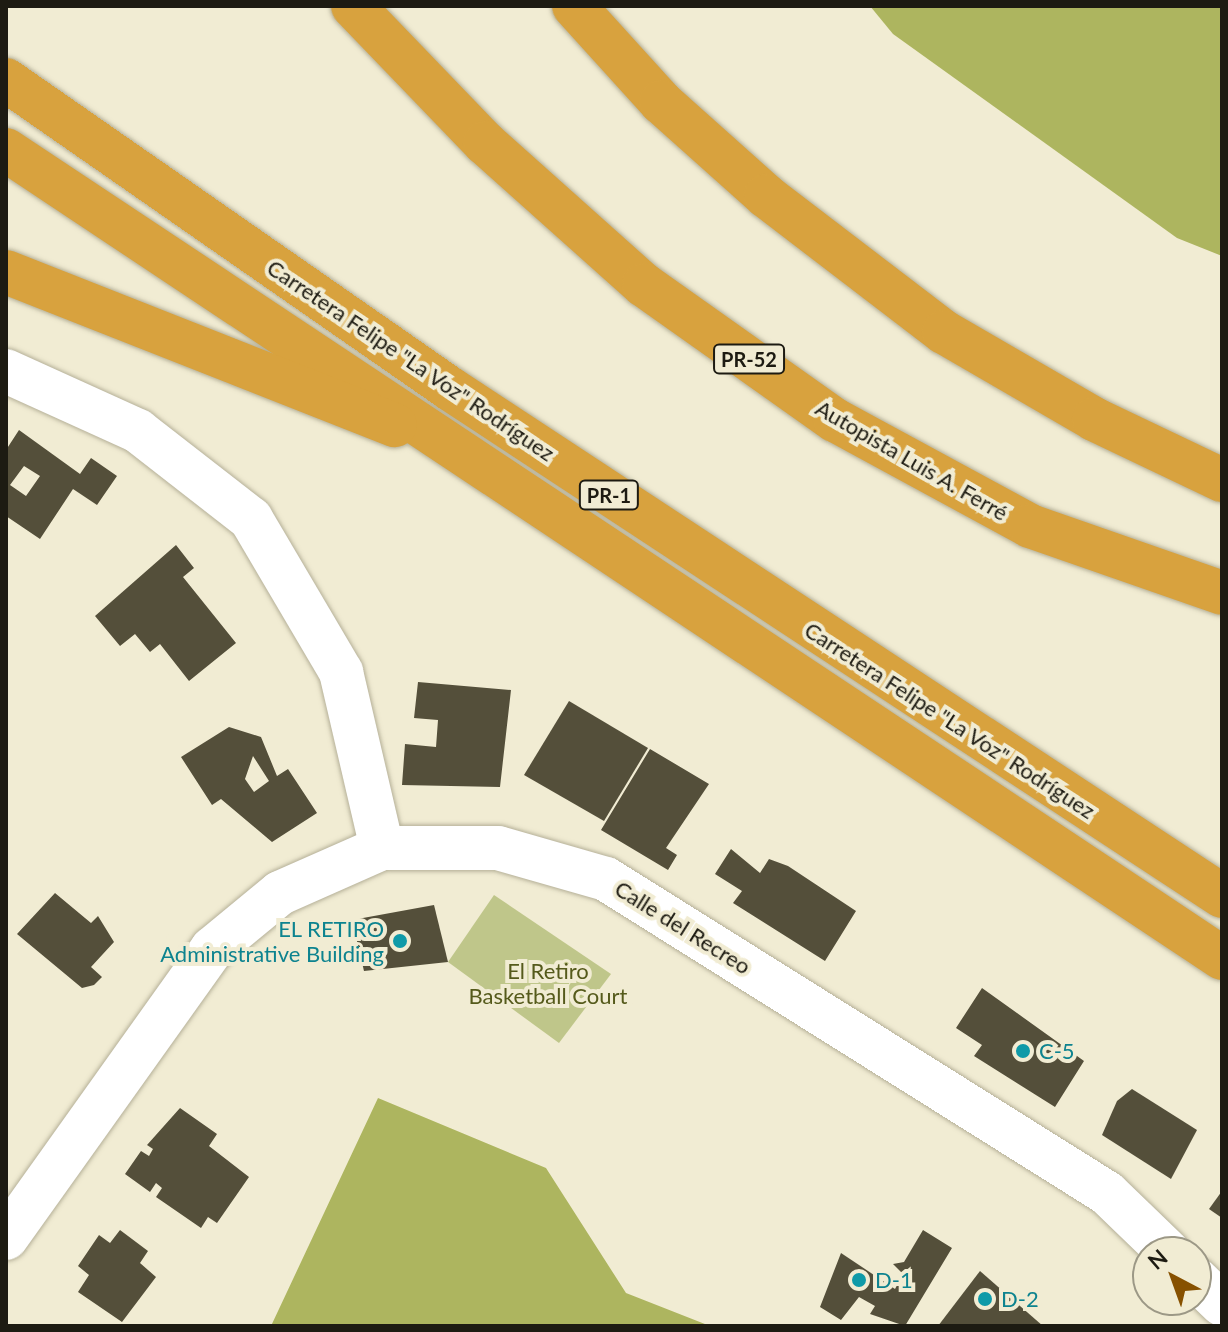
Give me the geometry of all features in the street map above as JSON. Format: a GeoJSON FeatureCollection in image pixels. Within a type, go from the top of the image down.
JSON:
{"type":"FeatureCollection","features":[{"type":"Feature","properties":{"kind":"highway","name":"Autopista Luis A. Ferré"},"geometry":{"type":"LineString","coordinates":[[353,6],[485,143],[644,285],[835,420],[1030,526],[1222,593]]}},
{"type":"Feature","properties":{"kind":"highway"},"geometry":{"type":"LineString","coordinates":[[574,6],[661,102],[766,196],[944,332],[1094,419],[1222,480]]}},
{"type":"Feature","properties":{"kind":"highway","name":"Carretera Felipe \"La Voz\" Rodríguez"},"geometry":{"type":"LineString","coordinates":[[6,80],[449,388],[1222,896]]}},
{"type":"Feature","properties":{"kind":"highway","name":"Carretera Felipe \"La Voz\" Rodríguez"},"geometry":{"type":"LineString","coordinates":[[6,150],[470,453],[1222,958]]}},
{"type":"Feature","properties":{"kind":"highway"},"geometry":{"type":"LineString","coordinates":[[6,272],[470,453]]}},
{"type":"Feature","properties":{"kind":"street"},"geometry":{"type":"LineString","coordinates":[[6,371],[138,431],[251,519],[341,672],[382,848]]}},
{"type":"Feature","properties":{"kind":"street","name":"Calle del Recreo"},"geometry":{"type":"LineString","coordinates":[[6,1238],[212,949],[280,893],[382,848],[498,848],[606,879],[1107,1193],[1151,1236]]}},
{"type":"Feature","properties":{"kind":"green space"},"geometry":{"type":"Polygon","coordinates":[[[870,6],[1222,6],[1222,256],[1177,238],[893,34],[870,6]]]}},
{"type":"Feature","properties":{"kind":"green space","name":"El Retiro Basketball Court"},"geometry":{"type":"Polygon","coordinates":[[[494,895],[611,974],[559,1043],[448,962],[494,895]]]}},
{"type":"Feature","properties":{"kind":"green space"},"geometry":{"type":"Polygon","coordinates":[[[378,1098],[546,1168],[626,1293],[710,1326],[271,1326],[378,1098]]]}},
{"type":"Feature","properties":{"kind":"building"},"geometry":{"type":"Polygon","coordinates":[[[19,430],[80,474],[91,458],[117,476],[97,505],[73,489],[40,539],[6,516],[6,450],[19,430]],[[24,466],[10,485],[26,496],[40,476],[24,466]]]}},
{"type":"Feature","properties":{"kind":"building"},"geometry":{"type":"Polygon","coordinates":[[[176,545],[194,568],[183,577],[236,643],[189,681],[160,644],[150,652],[135,634],[120,646],[95,616],[176,545]]]}},
{"type":"Feature","properties":{"kind":"building"},"geometry":{"type":"Polygon","coordinates":[[[418,682],[511,690],[500,787],[402,785],[405,744],[436,747],[438,720],[414,718],[418,682]]]}},
{"type":"Feature","properties":{"kind":"building"},"geometry":{"type":"Polygon","coordinates":[[[569,701],[648,748],[604,821],[524,775],[569,701]]]}},
{"type":"Feature","properties":{"kind":"building"},"geometry":{"type":"Polygon","coordinates":[[[229,727],[261,737],[277,776],[288,769],[317,813],[272,842],[221,799],[212,805],[181,757],[229,727]],[[253,756],[245,779],[254,792],[269,781],[253,756]]]}},
{"type":"Feature","properties":{"kind":"building"},"geometry":{"type":"Polygon","coordinates":[[[650,749],[709,784],[666,848],[677,855],[668,870],[601,830],[650,749]]]}},
{"type":"Feature","properties":{"kind":"building"},"geometry":{"type":"Polygon","coordinates":[[[731,849],[760,873],[769,859],[788,866],[856,911],[825,961],[733,903],[742,891],[715,874],[731,849]]]}},
{"type":"Feature","properties":{"kind":"building"},"geometry":{"type":"Polygon","coordinates":[[[55,893],[91,923],[98,916],[114,942],[91,967],[102,977],[94,985],[82,988],[17,934],[55,893]]]}},
{"type":"Feature","properties":{"kind":"building","name":"EL RETIRO Administrative Building"},"geometry":{"type":"Polygon","coordinates":[[[434,905],[448,962],[364,971],[352,920],[434,905]]]}},
{"type":"Feature","properties":{"kind":"building","name":"C-5"},"geometry":{"type":"Polygon","coordinates":[[[982,988],[1084,1061],[1055,1107],[974,1056],[982,1045],[956,1028],[982,988]]]}},
{"type":"Feature","properties":{"kind":"building"},"geometry":{"type":"Polygon","coordinates":[[[1132,1089],[1197,1130],[1171,1179],[1102,1135],[1117,1101],[1132,1089]]]}},
{"type":"Feature","properties":{"kind":"building"},"geometry":{"type":"Polygon","coordinates":[[[180,1108],[217,1134],[209,1146],[249,1177],[217,1223],[208,1217],[201,1228],[156,1197],[162,1188],[156,1183],[150,1192],[125,1174],[141,1151],[149,1156],[153,1149],[147,1145],[180,1108]]]}},
{"type":"Feature","properties":{"kind":"building"},"geometry":{"type":"Polygon","coordinates":[[[1222,1191],[1222,1218],[1209,1209],[1222,1191]]]}},
{"type":"Feature","properties":{"kind":"building"},"geometry":{"type":"Polygon","coordinates":[[[120,1230],[148,1251],[140,1263],[156,1277],[122,1322],[78,1292],[89,1275],[78,1266],[99,1235],[110,1243],[120,1230]]]}},
{"type":"Feature","properties":{"kind":"building","name":"D-1"},"geometry":{"type":"Polygon","coordinates":[[[923,1230],[952,1248],[905,1326],[870,1314],[875,1306],[859,1297],[841,1320],[820,1307],[841,1253],[895,1289],[903,1274],[893,1264],[904,1262],[923,1230]]]}},
{"type":"Feature","properties":{"kind":"building","name":"D-2"},"geometry":{"type":"Polygon","coordinates":[[[980,1271],[1043,1326],[938,1326],[980,1271]]]}},
{"type":"Feature","properties":{"kind":"place","name":"EL RETIRO Administrative Building"},"geometry":{"type":"Point","coordinates":[400,941]}},
{"type":"Feature","properties":{"kind":"place","name":"C-5"},"geometry":{"type":"Point","coordinates":[1023,1051]}},
{"type":"Feature","properties":{"kind":"place","name":"D-1"},"geometry":{"type":"Point","coordinates":[859,1280]}},
{"type":"Feature","properties":{"kind":"place","name":"D-2"},"geometry":{"type":"Point","coordinates":[985,1299]}}]}
